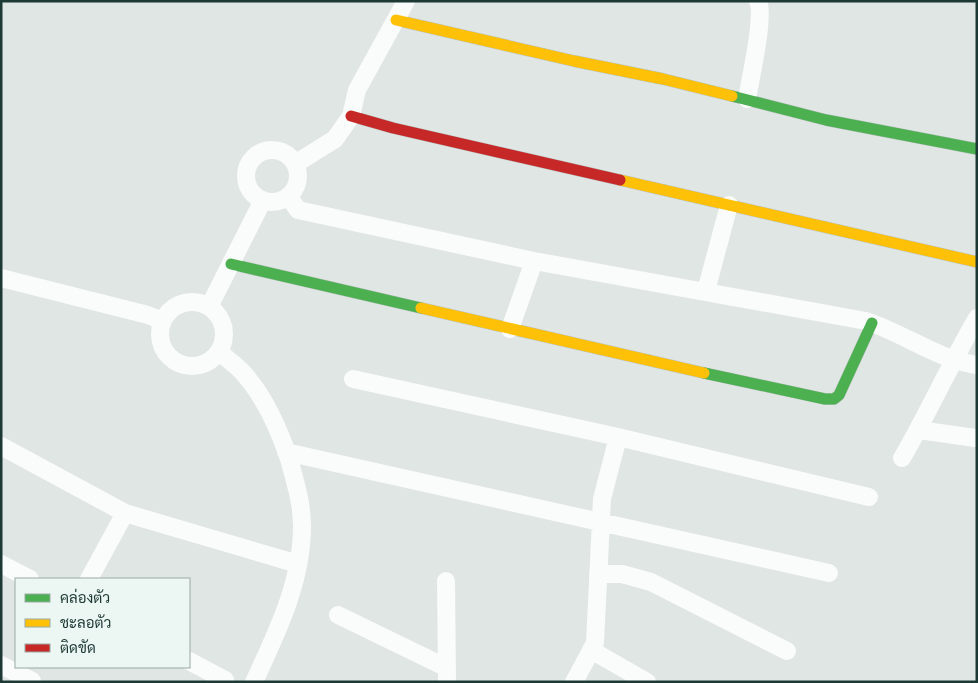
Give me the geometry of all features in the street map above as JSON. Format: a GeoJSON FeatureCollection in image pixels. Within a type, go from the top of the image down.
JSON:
{"type":"FeatureCollection","features":[{"type":"Feature","properties":{"kind":"street"},"geometry":{"type":"LineString","coordinates":[[295,164],[335,139],[352,116],[357,90],[406,1]]}},
{"type":"Feature","properties":{"kind":"street"},"geometry":{"type":"LineString","coordinates":[[747,99],[759,27],[760,6],[758,1]]}},
{"type":"Feature","properties":{"kind":"street"},"geometry":{"type":"LineString","coordinates":[[396,20],[574,61],[663,79],[826,120],[977,149]]}},
{"type":"Feature","properties":{"kind":"street"},"geometry":{"type":"LineString","coordinates":[[352,116],[393,128],[977,262]]}},
{"type":"Feature","properties":{"kind":"street"},"geometry":{"type":"LineString","coordinates":[[268,150],[276,150],[284,153],[295,164],[297,181],[294,189],[288,196],[280,200],[263,200],[249,188],[246,180],[246,171],[254,157],[268,150]]}},
{"type":"Feature","properties":{"kind":"street"},"geometry":{"type":"LineString","coordinates":[[288,196],[298,210],[534,261],[706,291],[872,323],[953,360],[977,365]]}},
{"type":"Feature","properties":{"kind":"street"},"geometry":{"type":"LineString","coordinates":[[209,307],[263,200]]}},
{"type":"Feature","properties":{"kind":"street"},"geometry":{"type":"LineString","coordinates":[[706,291],[729,206]]}},
{"type":"Feature","properties":{"kind":"street"},"geometry":{"type":"LineString","coordinates":[[510,330],[534,261]]}},
{"type":"Feature","properties":{"kind":"street"},"geometry":{"type":"LineString","coordinates":[[230,264],[777,390],[834,399],[839,395],[872,323]]}},
{"type":"Feature","properties":{"kind":"street"},"geometry":{"type":"LineString","coordinates":[[1,278],[148,315],[163,321]]}},
{"type":"Feature","properties":{"kind":"street"},"geometry":{"type":"LineString","coordinates":[[188,302],[199,303],[209,307],[222,322],[224,338],[219,352],[212,360],[203,365],[182,365],[165,352],[161,342],[160,331],[163,321],[169,312],[188,302]]}},
{"type":"Feature","properties":{"kind":"street"},"geometry":{"type":"LineString","coordinates":[[902,458],[919,430],[953,360],[977,318]]}},
{"type":"Feature","properties":{"kind":"street"},"geometry":{"type":"LineString","coordinates":[[219,352],[245,374],[278,428],[299,500],[302,525],[298,564],[288,606],[254,682]]}},
{"type":"Feature","properties":{"kind":"street"},"geometry":{"type":"LineString","coordinates":[[352,379],[618,437],[869,497]]}},
{"type":"Feature","properties":{"kind":"street"},"geometry":{"type":"LineString","coordinates":[[919,430],[975,438]]}},
{"type":"Feature","properties":{"kind":"street"},"geometry":{"type":"LineString","coordinates":[[574,682],[595,643],[602,499],[618,437]]}},
{"type":"Feature","properties":{"kind":"street"},"geometry":{"type":"LineString","coordinates":[[1,446],[125,513],[298,564]]}},
{"type":"Feature","properties":{"kind":"street"},"geometry":{"type":"LineString","coordinates":[[286,452],[830,573]]}},
{"type":"Feature","properties":{"kind":"street"},"geometry":{"type":"LineString","coordinates":[[89,578],[125,513]]}},
{"type":"Feature","properties":{"kind":"street"},"geometry":{"type":"LineString","coordinates":[[1,564],[28,578]]}},
{"type":"Feature","properties":{"kind":"street"},"geometry":{"type":"LineString","coordinates":[[598,574],[622,574],[651,582],[787,651]]}},
{"type":"Feature","properties":{"kind":"street"},"geometry":{"type":"LineString","coordinates":[[338,615],[447,675],[446,581]]}},
{"type":"Feature","properties":{"kind":"street"},"geometry":{"type":"LineString","coordinates":[[592,650],[647,682]]}},
{"type":"Feature","properties":{"kind":"street"},"geometry":{"type":"LineString","coordinates":[[190,662],[225,680]]}},
{"type":"Feature","properties":{"kind":"street"},"geometry":{"type":"LineString","coordinates":[[1,664],[34,676]]}},
{"type":"Feature","properties":{"kind":"traffic: fast"},"geometry":{"type":"LineString","coordinates":[[732,96],[826,120],[977,149]]}},
{"type":"Feature","properties":{"kind":"traffic: fast"},"geometry":{"type":"LineString","coordinates":[[231,264],[421,308]]}},
{"type":"Feature","properties":{"kind":"traffic: fast"},"geometry":{"type":"LineString","coordinates":[[704,373],[825,399],[834,399],[839,395],[872,323]]}},
{"type":"Feature","properties":{"kind":"traffic: slow"},"geometry":{"type":"LineString","coordinates":[[396,20],[732,96]]}},
{"type":"Feature","properties":{"kind":"traffic: slow"},"geometry":{"type":"LineString","coordinates":[[620,180],[977,262]]}},
{"type":"Feature","properties":{"kind":"traffic: slow"},"geometry":{"type":"LineString","coordinates":[[421,308],[704,373]]}},
{"type":"Feature","properties":{"kind":"traffic: jam"},"geometry":{"type":"LineString","coordinates":[[351,116],[393,128],[620,180]]}}]}
